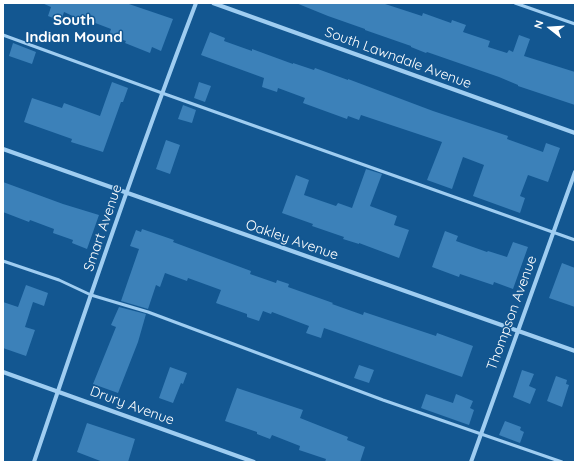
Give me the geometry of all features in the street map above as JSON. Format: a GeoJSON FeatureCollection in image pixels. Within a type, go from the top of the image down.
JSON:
{"type":"FeatureCollection","features":[{"type":"Feature","properties":{"kind":"street","name":"Smart Avenue"},"geometry":{"type":"LineString","coordinates":[[34,462],[126,193],[196,3]]}},
{"type":"Feature","properties":{"kind":"street","name":"South Lawndale Avenue"},"geometry":{"type":"LineString","coordinates":[[213,3],[575,133]]}},
{"type":"Feature","properties":{"kind":"street","name":"Oakley Avenue"},"geometry":{"type":"LineString","coordinates":[[3,149],[575,351]]}},
{"type":"Feature","properties":{"kind":"street","name":"Thompson Avenue"},"geometry":{"type":"LineString","coordinates":[[471,462],[575,172]]}},
{"type":"Feature","properties":{"kind":"street","name":"Drury Avenue"},"geometry":{"type":"LineString","coordinates":[[3,372],[254,462]]}},
{"type":"Feature","properties":{"kind":"lane"},"geometry":{"type":"LineString","coordinates":[[515,3],[575,24]]}},
{"type":"Feature","properties":{"kind":"lane"},"geometry":{"type":"LineString","coordinates":[[3,35],[575,240]]}},
{"type":"Feature","properties":{"kind":"lane"},"geometry":{"type":"LineString","coordinates":[[3,261],[59,280],[91,295],[148,312],[383,400],[562,462]]}},
{"type":"Feature","properties":{"kind":"building"},"geometry":{"type":"Polygon","coordinates":[[[42,3],[126,3],[173,19],[161,51],[152,47],[150,53],[125,43],[126,41],[109,35],[111,29],[77,16],[77,18],[64,12],[61,21],[48,16],[51,7],[42,3]]]}},
{"type":"Feature","properties":{"kind":"building"},"geometry":{"type":"Polygon","coordinates":[[[296,3],[382,3],[422,16],[423,13],[451,23],[452,20],[466,25],[463,32],[490,41],[488,47],[507,53],[509,50],[513,52],[519,35],[530,39],[524,56],[575,72],[575,105],[518,86],[499,77],[427,52],[426,53],[296,3]]]}},
{"type":"Feature","properties":{"kind":"building"},"geometry":{"type":"Polygon","coordinates":[[[210,32],[225,38],[224,41],[252,51],[252,49],[293,64],[314,70],[315,68],[348,79],[433,111],[508,136],[507,139],[543,152],[546,143],[560,148],[548,182],[528,175],[520,196],[525,198],[520,213],[473,196],[484,165],[463,157],[452,189],[427,180],[442,142],[361,115],[359,120],[348,116],[347,119],[303,103],[305,98],[278,88],[277,92],[262,87],[264,78],[201,55],[210,32]]]}},
{"type":"Feature","properties":{"kind":"building"},"geometry":{"type":"Polygon","coordinates":[[[13,43],[36,52],[32,64],[9,56],[13,43]]]}},
{"type":"Feature","properties":{"kind":"building"},"geometry":{"type":"Polygon","coordinates":[[[112,82],[128,88],[123,102],[121,102],[103,152],[71,142],[72,139],[24,122],[32,98],[62,108],[64,103],[100,116],[112,82]]]}},
{"type":"Feature","properties":{"kind":"building"},"geometry":{"type":"Polygon","coordinates":[[[199,82],[211,86],[205,102],[194,98],[199,82]]]}},
{"type":"Feature","properties":{"kind":"building"},"geometry":{"type":"Polygon","coordinates":[[[183,105],[196,110],[192,123],[178,119],[183,105]]]}},
{"type":"Feature","properties":{"kind":"building"},"geometry":{"type":"Polygon","coordinates":[[[166,140],[180,145],[170,174],[156,169],[166,140]]]}},
{"type":"Feature","properties":{"kind":"building"},"geometry":{"type":"Polygon","coordinates":[[[366,169],[382,174],[370,206],[397,216],[394,225],[409,230],[399,258],[359,243],[343,239],[344,237],[312,226],[313,224],[282,213],[296,175],[309,180],[304,195],[336,206],[338,203],[352,208],[366,169]]]}},
{"type":"Feature","properties":{"kind":"building"},"geometry":{"type":"Polygon","coordinates":[[[3,182],[63,204],[99,215],[87,249],[72,243],[73,240],[53,233],[54,229],[30,220],[29,222],[3,212],[3,182]]]}},
{"type":"Feature","properties":{"kind":"building"},"geometry":{"type":"Polygon","coordinates":[[[142,229],[174,240],[173,242],[251,271],[250,274],[276,283],[277,280],[289,284],[288,287],[363,315],[364,312],[436,336],[437,333],[473,346],[462,377],[324,328],[321,338],[306,333],[309,326],[272,312],[271,314],[263,311],[259,321],[247,317],[247,314],[216,303],[221,290],[188,278],[187,281],[165,273],[160,287],[156,285],[148,309],[121,301],[139,249],[130,246],[136,230],[141,232],[142,229]]]}},
{"type":"Feature","properties":{"kind":"building"},"geometry":{"type":"Polygon","coordinates":[[[445,231],[458,236],[456,241],[487,252],[488,251],[507,257],[513,242],[528,247],[513,289],[494,282],[493,285],[460,274],[459,277],[432,267],[445,231]]]}},
{"type":"Feature","properties":{"kind":"building"},"geometry":{"type":"Polygon","coordinates":[[[562,263],[575,268],[575,307],[549,298],[562,263]]]}},
{"type":"Feature","properties":{"kind":"building"},"geometry":{"type":"Polygon","coordinates":[[[26,285],[48,293],[44,306],[33,302],[25,327],[35,330],[26,356],[3,348],[3,302],[18,307],[26,285]]]}},
{"type":"Feature","properties":{"kind":"building"},"geometry":{"type":"Polygon","coordinates":[[[119,307],[146,314],[138,342],[118,393],[93,384],[116,327],[111,325],[119,307]]]}},
{"type":"Feature","properties":{"kind":"building"},"geometry":{"type":"Polygon","coordinates":[[[359,365],[374,370],[369,383],[354,378],[359,365]]]}},
{"type":"Feature","properties":{"kind":"building"},"geometry":{"type":"Polygon","coordinates":[[[170,367],[187,373],[183,384],[181,383],[173,403],[159,398],[170,367]]]}},
{"type":"Feature","properties":{"kind":"building"},"geometry":{"type":"Polygon","coordinates":[[[522,370],[534,374],[529,386],[536,389],[530,404],[513,397],[522,370]]]}},
{"type":"Feature","properties":{"kind":"building"},"geometry":{"type":"Polygon","coordinates":[[[556,376],[567,380],[566,384],[569,385],[562,407],[547,401],[556,376]]]}},
{"type":"Feature","properties":{"kind":"building"},"geometry":{"type":"Polygon","coordinates":[[[237,388],[303,410],[300,418],[348,437],[347,440],[365,447],[360,462],[325,462],[326,459],[299,450],[300,446],[272,435],[270,439],[257,434],[257,432],[225,421],[237,388]]]}},
{"type":"Feature","properties":{"kind":"building"},"geometry":{"type":"Polygon","coordinates":[[[426,394],[453,403],[456,394],[473,401],[470,408],[474,410],[469,425],[421,408],[426,394]]]}},
{"type":"Feature","properties":{"kind":"building"},"geometry":{"type":"Polygon","coordinates":[[[505,421],[521,427],[520,430],[524,432],[520,443],[499,435],[505,421]]]}},
{"type":"Feature","properties":{"kind":"building"},"geometry":{"type":"Polygon","coordinates":[[[87,423],[135,439],[128,462],[103,462],[77,452],[87,423]]]}},
{"type":"Feature","properties":{"kind":"district","name":"South Indian Mound"},"geometry":{"type":"Point","coordinates":[74,28]}}]}
